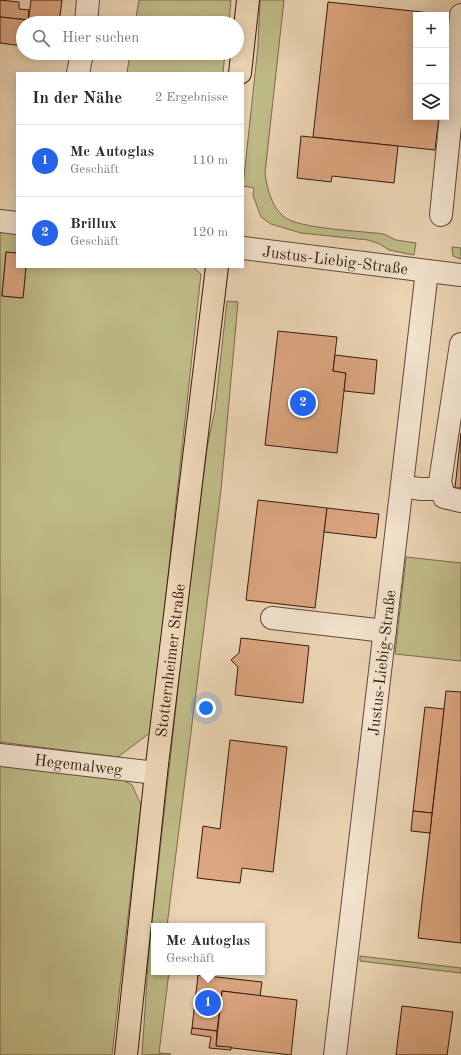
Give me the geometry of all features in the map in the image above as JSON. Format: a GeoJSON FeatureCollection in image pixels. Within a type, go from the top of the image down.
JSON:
{"type":"FeatureCollection","features":[{"type":"Feature","properties":{"kind":"main road"},"geometry":{"type":"LineString","coordinates":[[244,36],[248,0]]}},
{"type":"Feature","properties":{"kind":"main road"},"geometry":{"type":"LineString","coordinates":[[240,72],[241,60]]}},
{"type":"Feature","properties":{"kind":"main road","name":"Stotternheimer Straße"},"geometry":{"type":"LineString","coordinates":[[126,1055],[156,773],[217,268]]}},
{"type":"Feature","properties":{"kind":"street"},"geometry":{"type":"LineString","coordinates":[[87,16],[88,0]]}},
{"type":"Feature","properties":{"kind":"street"},"geometry":{"type":"LineString","coordinates":[[441,215],[461,14]]}},
{"type":"Feature","properties":{"kind":"street"},"geometry":{"type":"LineString","coordinates":[[78,72],[81,60]]}},
{"type":"Feature","properties":{"kind":"street"},"geometry":{"type":"LineString","coordinates":[[0,221],[16,223]]}},
{"type":"Feature","properties":{"kind":"street","name":"Justus-Liebig-Straße"},"geometry":{"type":"LineString","coordinates":[[244,248],[461,275]]}},
{"type":"Feature","properties":{"kind":"street","name":"Justus-Liebig-Straße"},"geometry":{"type":"LineString","coordinates":[[335,1055],[428,271]]}},
{"type":"Feature","properties":{"kind":"street"},"geometry":{"type":"LineString","coordinates":[[461,344],[440,482],[444,497],[461,501]]}},
{"type":"Feature","properties":{"kind":"street"},"geometry":{"type":"LineString","coordinates":[[402,486],[420,489],[442,489]]}},
{"type":"Feature","properties":{"kind":"street"},"geometry":{"type":"LineString","coordinates":[[272,618],[385,631]]}},
{"type":"Feature","properties":{"kind":"street","name":"Hegemalweg"},"geometry":{"type":"LineString","coordinates":[[0,755],[156,773]]}},
{"type":"Feature","properties":{"kind":"shaded area"},"geometry":{"type":"Polygon","coordinates":[[[139,0],[231,0],[230,16],[136,16],[139,0]]]}},
{"type":"Feature","properties":{"kind":"shaded area"},"geometry":{"type":"Polygon","coordinates":[[[260,0],[284,0],[265,173],[268,191],[276,208],[284,217],[303,224],[332,229],[384,234],[396,240],[416,243],[414,255],[389,250],[380,244],[368,240],[301,233],[271,224],[261,217],[253,195],[254,188],[244,186],[258,46],[260,0]]]}},
{"type":"Feature","properties":{"kind":"shaded area"},"geometry":{"type":"Polygon","coordinates":[[[129,60],[224,60],[223,72],[127,72],[129,60]]]}},
{"type":"Feature","properties":{"kind":"shaded area"},"geometry":{"type":"Polygon","coordinates":[[[0,230],[16,232],[16,253],[6,252],[2,296],[23,298],[26,268],[194,268],[201,274],[151,732],[118,757],[0,742],[0,230]]]}},
{"type":"Feature","properties":{"kind":"shaded area"},"geometry":{"type":"Polygon","coordinates":[[[452,247],[461,248],[461,259],[453,256],[452,247]]]}},
{"type":"Feature","properties":{"kind":"shaded area"},"geometry":{"type":"Polygon","coordinates":[[[227,301],[238,302],[221,490],[167,923],[152,923],[184,634],[207,448],[215,409],[227,301]]]}},
{"type":"Feature","properties":{"kind":"shaded area"},"geometry":{"type":"Polygon","coordinates":[[[406,557],[461,563],[461,661],[395,654],[406,557]]]}},
{"type":"Feature","properties":{"kind":"shaded area"},"geometry":{"type":"Polygon","coordinates":[[[0,763],[119,778],[132,785],[141,805],[112,1055],[0,1055],[0,763]]]}},
{"type":"Feature","properties":{"kind":"shaded area"},"geometry":{"type":"Polygon","coordinates":[[[151,931],[151,975],[169,975],[159,1053],[171,1054],[142,1055],[151,931]]]}},
{"type":"Feature","properties":{"kind":"shaded area"},"geometry":{"type":"Polygon","coordinates":[[[360,956],[461,968],[461,973],[360,961],[360,956]]]}},
{"type":"Feature","properties":{"kind":"building"},"geometry":{"type":"Polygon","coordinates":[[[0,0],[19,2],[19,9],[29,10],[28,16],[16,16],[16,19],[0,17],[0,0]]]}},
{"type":"Feature","properties":{"kind":"building"},"geometry":{"type":"Polygon","coordinates":[[[31,0],[62,0],[60,16],[29,16],[31,0]]]}},
{"type":"Feature","properties":{"kind":"building"},"geometry":{"type":"Polygon","coordinates":[[[328,2],[422,12],[413,12],[413,120],[439,120],[435,150],[313,137],[328,2]]]}},
{"type":"Feature","properties":{"kind":"building"},"geometry":{"type":"Polygon","coordinates":[[[0,17],[16,19],[16,45],[0,43],[0,17]]]}},
{"type":"Feature","properties":{"kind":"building"},"geometry":{"type":"Polygon","coordinates":[[[301,136],[398,146],[394,183],[332,176],[331,182],[297,178],[301,136]]]}},
{"type":"Feature","properties":{"kind":"building"},"geometry":{"type":"Polygon","coordinates":[[[6,252],[16,253],[16,268],[26,268],[23,298],[2,296],[6,252]]]}},
{"type":"Feature","properties":{"kind":"building"},"geometry":{"type":"Polygon","coordinates":[[[278,331],[337,337],[333,371],[346,373],[337,453],[265,445],[278,331]]]}},
{"type":"Feature","properties":{"kind":"building"},"geometry":{"type":"Polygon","coordinates":[[[335,355],[377,360],[374,394],[344,391],[346,373],[333,371],[335,355]]]}},
{"type":"Feature","properties":{"kind":"building"},"geometry":{"type":"Polygon","coordinates":[[[461,433],[461,488],[455,488],[461,433]]]}},
{"type":"Feature","properties":{"kind":"building"},"geometry":{"type":"Polygon","coordinates":[[[258,500],[327,508],[315,608],[246,600],[258,500]]]}},
{"type":"Feature","properties":{"kind":"building"},"geometry":{"type":"Polygon","coordinates":[[[327,508],[379,514],[376,538],[324,532],[327,508]]]}},
{"type":"Feature","properties":{"kind":"building"},"geometry":{"type":"Polygon","coordinates":[[[241,638],[309,646],[303,703],[235,695],[238,667],[231,660],[239,653],[241,638]]]}},
{"type":"Feature","properties":{"kind":"building"},"geometry":{"type":"Polygon","coordinates":[[[446,691],[461,692],[461,943],[418,938],[446,691]]]}},
{"type":"Feature","properties":{"kind":"building"},"geometry":{"type":"Polygon","coordinates":[[[425,707],[444,709],[432,813],[413,811],[425,707]]]}},
{"type":"Feature","properties":{"kind":"building"},"geometry":{"type":"Polygon","coordinates":[[[230,740],[287,747],[273,872],[242,868],[240,883],[197,878],[203,826],[220,829],[230,740]]]}},
{"type":"Feature","properties":{"kind":"building"},"geometry":{"type":"Polygon","coordinates":[[[413,811],[432,813],[430,833],[411,831],[413,811]]]}},
{"type":"Feature","properties":{"kind":"building"},"geometry":{"type":"Polygon","coordinates":[[[198,975],[262,982],[260,996],[222,991],[217,1031],[192,1028],[198,975]]]}},
{"type":"Feature","properties":{"kind":"building"},"geometry":{"type":"Polygon","coordinates":[[[222,991],[297,1000],[291,1055],[216,1046],[222,991]]]}},
{"type":"Feature","properties":{"kind":"building"},"geometry":{"type":"Polygon","coordinates":[[[402,1006],[453,1012],[447,1055],[396,1055],[402,1006]]]}},
{"type":"Feature","properties":{"kind":"building"},"geometry":{"type":"Polygon","coordinates":[[[192,1028],[217,1031],[216,1046],[231,1047],[231,1050],[209,1048],[211,1037],[191,1034],[192,1028]]]}},
{"type":"Feature","properties":{"kind":"place","name":"Brillux"},"geometry":{"type":"Point","coordinates":[303,403]}},
{"type":"Feature","properties":{"kind":"place","name":"Mc Autoglas"},"geometry":{"type":"Point","coordinates":[208,1003]}}]}
